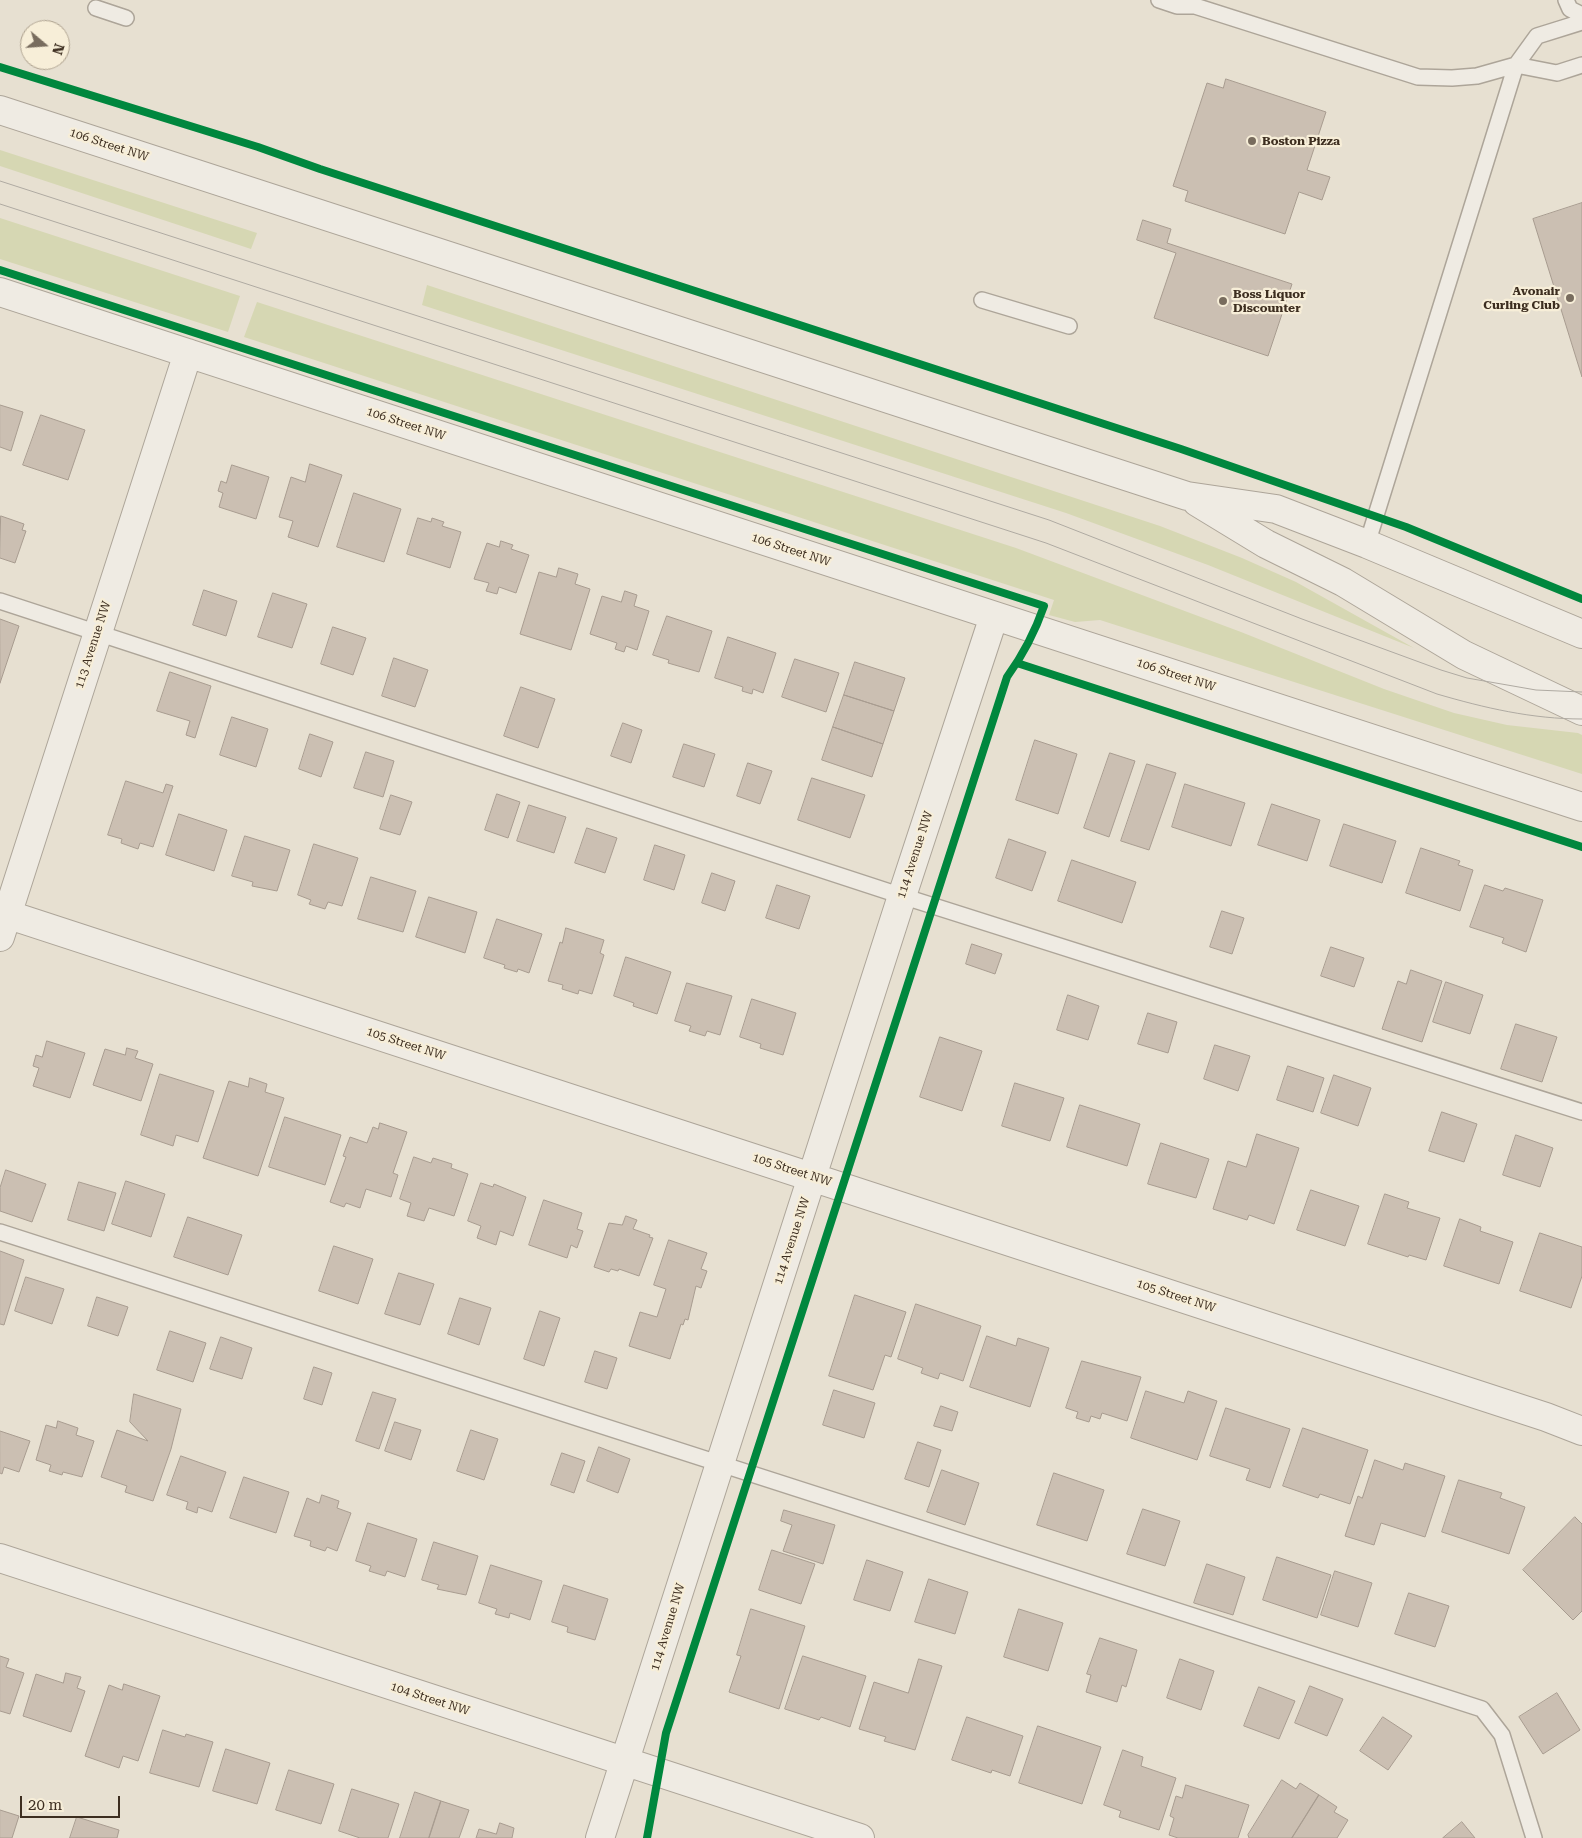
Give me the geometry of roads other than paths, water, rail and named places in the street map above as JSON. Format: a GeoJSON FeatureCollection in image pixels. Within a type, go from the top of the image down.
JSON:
{"type":"FeatureCollection","features":[{"type":"Feature","properties":{"kind":"street","name":"106 Street NW"},"geometry":{"type":"LineString","coordinates":[[0,110],[1187,496],[1276,509],[1367,544],[1582,634]]}},
{"type":"Feature","properties":{"kind":"street","name":"106 Street NW"},"geometry":{"type":"LineString","coordinates":[[0,292],[1582,807]]}},
{"type":"Feature","properties":{"kind":"street","name":"113 Avenue NW"},"geometry":{"type":"LineString","coordinates":[[2,921],[188,353]]}},
{"type":"Feature","properties":{"kind":"street","name":"106 Street NW"},"geometry":{"type":"LineString","coordinates":[[1187,496],[1266,544],[1343,582],[1464,656],[1582,711]]}},
{"type":"Feature","properties":{"kind":"street","name":"114 Avenue NW"},"geometry":{"type":"LineString","coordinates":[[600,1838],[902,896],[994,616]]}},
{"type":"Feature","properties":{"kind":"street","name":"105 Street NW"},"geometry":{"type":"LineString","coordinates":[[2,921],[813,1177],[1546,1416],[1582,1431]]}},
{"type":"Feature","properties":{"kind":"street","name":"104 Street NW"},"geometry":{"type":"LineString","coordinates":[[0,1558],[860,1838]]}},
{"type":"Feature","properties":{"kind":"lane"},"geometry":{"type":"LineString","coordinates":[[1159,0],[1178,6],[1196,3],[1418,76],[1452,78],[1477,76],[1516,65],[1558,73],[1582,64]]}},
{"type":"Feature","properties":{"kind":"lane"},"geometry":{"type":"LineString","coordinates":[[1566,0],[1570,9],[1582,15]]}},
{"type":"Feature","properties":{"kind":"lane"},"geometry":{"type":"LineString","coordinates":[[96,8],[126,18]]}},
{"type":"Feature","properties":{"kind":"lane"},"geometry":{"type":"LineString","coordinates":[[1367,544],[1516,65],[1537,36],[1582,22]]}},
{"type":"Feature","properties":{"kind":"lane"},"geometry":{"type":"LineString","coordinates":[[982,300],[1069,326]]}},
{"type":"Feature","properties":{"kind":"lane"},"geometry":{"type":"LineString","coordinates":[[0,601],[902,896],[1582,1112]]}},
{"type":"Feature","properties":{"kind":"lane"},"geometry":{"type":"LineString","coordinates":[[0,1232],[719,1465],[1482,1709],[1502,1735],[1534,1838]]}},
{"type":"Feature","properties":{"kind":"tram line"},"geometry":{"type":"LineString","coordinates":[[0,181],[1049,520],[1302,619],[1441,670],[1467,678],[1536,690],[1582,692]]}},
{"type":"Feature","properties":{"kind":"tram line"},"geometry":{"type":"LineString","coordinates":[[0,204],[1046,543],[1437,694],[1509,712],[1563,719],[1582,719]]}},
{"type":"Feature","properties":{"kind":"place","name":"Boston Pizza"},"geometry":{"type":"Point","coordinates":[1252,141]}},
{"type":"Feature","properties":{"kind":"place","name":"Avonair Curling Club"},"geometry":{"type":"Point","coordinates":[1570,298]}},
{"type":"Feature","properties":{"kind":"place","name":"Boss Liquor Discounter"},"geometry":{"type":"Point","coordinates":[1223,301]}}]}
